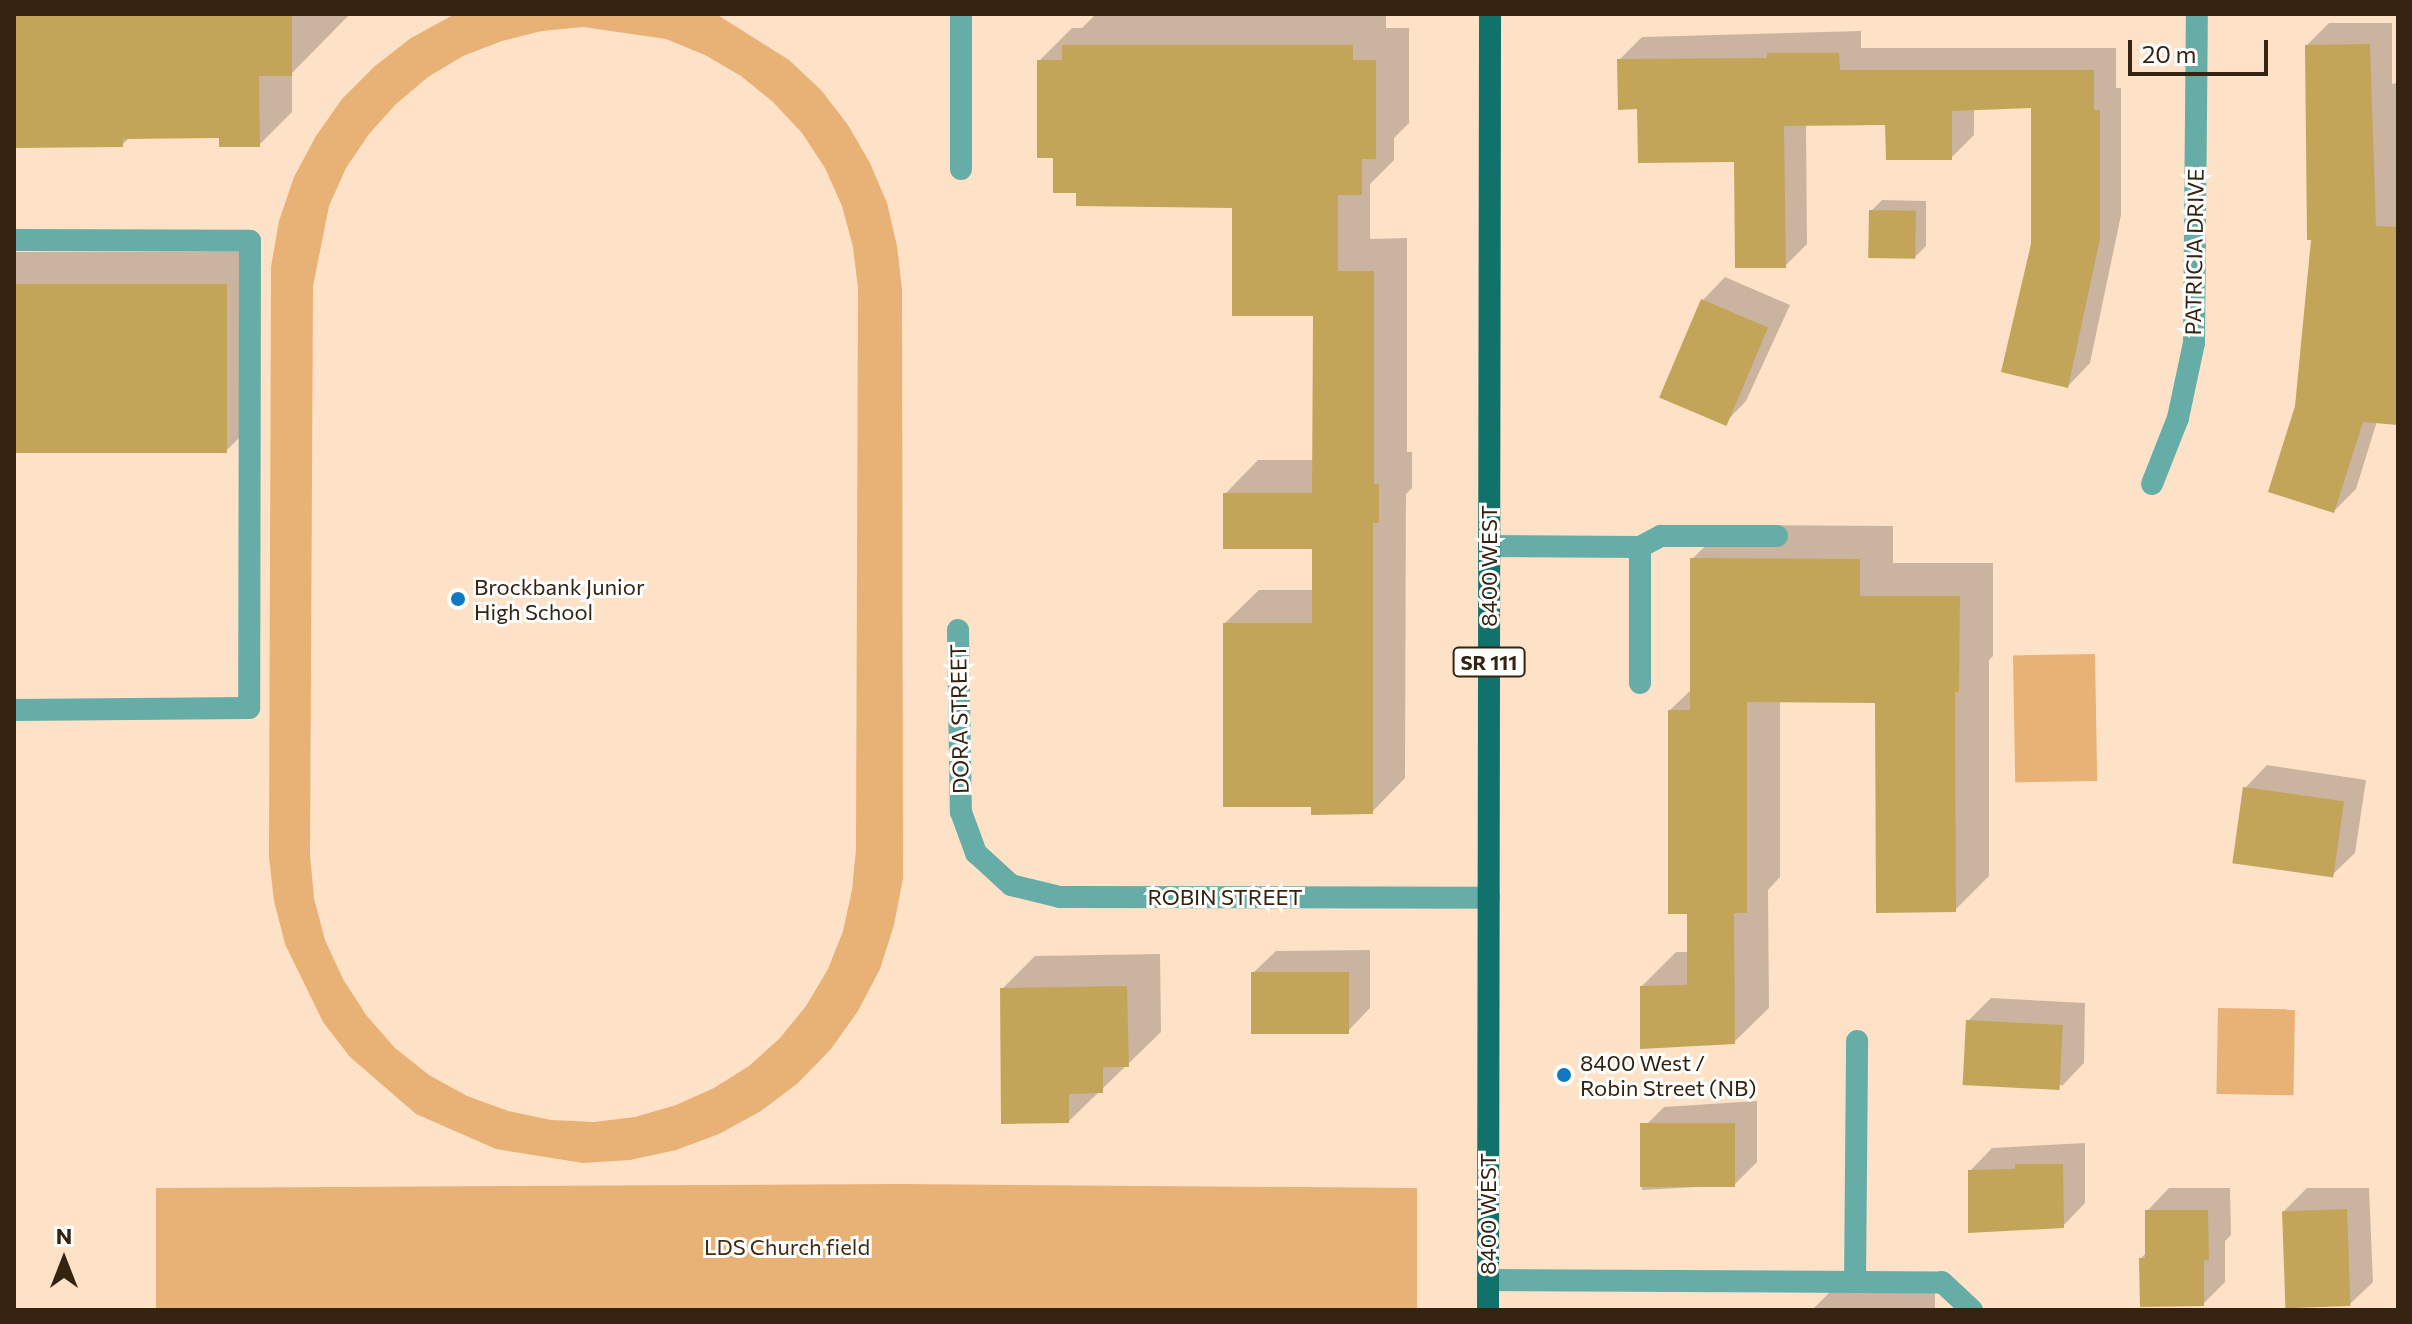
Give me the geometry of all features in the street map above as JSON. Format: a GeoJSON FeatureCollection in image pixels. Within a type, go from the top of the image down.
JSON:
{"type":"FeatureCollection","features":[{"type":"Feature","properties":{"kind":"main road","name":"8400 WEST"},"geometry":{"type":"LineString","coordinates":[[1488,1310],[1490,14]]}},
{"type":"Feature","properties":{"kind":"street"},"geometry":{"type":"LineString","coordinates":[[961,14],[961,169]]}},
{"type":"Feature","properties":{"kind":"street","name":"PATRICIA DRIVE"},"geometry":{"type":"LineString","coordinates":[[2152,484],[2178,418],[2194,343],[2197,14]]}},
{"type":"Feature","properties":{"kind":"street"},"geometry":{"type":"LineString","coordinates":[[14,240],[250,241],[250,302],[249,708],[14,710]]}},
{"type":"Feature","properties":{"kind":"street"},"geometry":{"type":"LineString","coordinates":[[1489,546],[1640,547],[1661,536],[1777,536]]}},
{"type":"Feature","properties":{"kind":"street"},"geometry":{"type":"LineString","coordinates":[[1640,547],[1640,683]]}},
{"type":"Feature","properties":{"kind":"street","name":"DORA STREET"},"geometry":{"type":"LineString","coordinates":[[958,630],[959,799],[967,834],[976,853]]}},
{"type":"Feature","properties":{"kind":"street","name":"ROBIN STREET"},"geometry":{"type":"LineString","coordinates":[[976,853],[1011,885],[1060,897],[1489,898]]}},
{"type":"Feature","properties":{"kind":"street"},"geometry":{"type":"LineString","coordinates":[[1855,1282],[1857,1041]]}},
{"type":"Feature","properties":{"kind":"street"},"geometry":{"type":"LineString","coordinates":[[1488,1280],[1942,1282],[1972,1310]]}},
{"type":"Feature","properties":{"kind":"green space"},"geometry":{"type":"Polygon","coordinates":[[[455,14],[716,14],[789,60],[821,90],[848,125],[870,163],[887,203],[897,246],[902,289],[903,878],[894,925],[880,969],[858,1011],[831,1049],[798,1083],[761,1111],[719,1134],[676,1150],[630,1160],[583,1163],[496,1149],[416,1114],[350,1057],[323,1022],[285,944],[274,901],[269,857],[271,267],[279,221],[294,177],[316,136],[342,99],[375,66],[411,38],[455,14]],[[583,27],[542,31],[502,41],[463,56],[428,77],[396,104],[369,134],[346,168],[329,206],[313,286],[310,854],[314,898],[325,940],[343,979],[366,1015],[395,1048],[429,1075],[467,1096],[508,1111],[551,1120],[594,1122],[635,1117],[676,1105],[714,1088],[749,1066],[780,1038],[806,1006],[828,969],[843,931],[852,890],[856,849],[858,288],[853,247],[842,206],[825,168],[802,133],[773,102],[741,76],[705,55],[666,39],[583,27]]]}},
{"type":"Feature","properties":{"kind":"green space"},"geometry":{"type":"Polygon","coordinates":[[[2095,654],[2097,781],[2015,782],[2013,655],[2095,654]]]}},
{"type":"Feature","properties":{"kind":"green space"},"geometry":{"type":"Polygon","coordinates":[[[2218,1008],[2295,1009],[2293,1095],[2216,1094],[2218,1008]]]}},
{"type":"Feature","properties":{"kind":"green space","name":"LDS Church field"},"geometry":{"type":"Polygon","coordinates":[[[899,1184],[1417,1188],[1417,1310],[156,1310],[156,1188],[899,1184]]]}},
{"type":"Feature","properties":{"kind":"building"},"geometry":{"type":"Polygon","coordinates":[[[14,14],[292,14],[292,76],[259,76],[260,147],[219,147],[219,138],[123,139],[123,147],[14,148],[14,14]]]}},
{"type":"Feature","properties":{"kind":"building"},"geometry":{"type":"Polygon","coordinates":[[[2370,44],[2376,226],[2398,227],[2398,425],[2363,422],[2334,513],[2268,492],[2295,406],[2311,240],[2307,240],[2305,45],[2370,44]]]}},
{"type":"Feature","properties":{"kind":"building"},"geometry":{"type":"Polygon","coordinates":[[[1062,45],[1353,45],[1353,60],[1376,60],[1376,159],[1362,159],[1362,195],[1338,195],[1338,271],[1374,271],[1374,484],[1379,484],[1379,523],[1373,523],[1373,814],[1311,815],[1311,807],[1223,807],[1223,623],[1312,623],[1312,549],[1223,549],[1223,493],[1312,493],[1313,316],[1232,316],[1232,208],[1076,206],[1076,193],[1053,193],[1053,158],[1037,158],[1037,60],[1062,60],[1062,45]]]}},
{"type":"Feature","properties":{"kind":"building"},"geometry":{"type":"Polygon","coordinates":[[[1767,53],[1839,53],[1840,70],[2094,70],[2094,110],[2100,110],[2100,239],[2068,388],[2001,372],[2031,244],[2031,108],[1952,111],[1952,160],[1886,160],[1885,125],[1784,126],[1786,268],[1735,268],[1734,162],[1638,163],[1637,109],[1618,110],[1617,59],[1767,58],[1767,53]]]}},
{"type":"Feature","properties":{"kind":"building"},"geometry":{"type":"Polygon","coordinates":[[[1869,210],[1916,211],[1915,259],[1868,258],[1869,210]]]}},
{"type":"Feature","properties":{"kind":"building"},"geometry":{"type":"Polygon","coordinates":[[[14,284],[227,284],[227,453],[14,453],[14,284]]]}},
{"type":"Feature","properties":{"kind":"building"},"geometry":{"type":"Polygon","coordinates":[[[1701,299],[1768,328],[1726,426],[1659,397],[1701,299]]]}},
{"type":"Feature","properties":{"kind":"building"},"geometry":{"type":"Polygon","coordinates":[[[1690,558],[1860,559],[1860,596],[1960,596],[1959,692],[1955,692],[1956,912],[1876,913],[1875,703],[1747,702],[1747,913],[1734,913],[1735,1044],[1640,1049],[1640,986],[1687,985],[1687,914],[1668,914],[1668,710],[1690,710],[1690,558]]]}},
{"type":"Feature","properties":{"kind":"building"},"geometry":{"type":"Polygon","coordinates":[[[2243,787],[2344,801],[2333,877],[2232,863],[2243,787]]]}},
{"type":"Feature","properties":{"kind":"building"},"geometry":{"type":"Polygon","coordinates":[[[1251,972],[1349,972],[1349,1034],[1251,1034],[1251,972]]]}},
{"type":"Feature","properties":{"kind":"building"},"geometry":{"type":"Polygon","coordinates":[[[1127,986],[1129,1067],[1103,1067],[1103,1093],[1069,1094],[1069,1123],[1001,1124],[1000,988],[1127,986]]]}},
{"type":"Feature","properties":{"kind":"building"},"geometry":{"type":"Polygon","coordinates":[[[1966,1020],[2063,1025],[2059,1090],[1963,1085],[1966,1020]]]}},
{"type":"Feature","properties":{"kind":"building"},"geometry":{"type":"Polygon","coordinates":[[[1640,1123],[1735,1123],[1735,1187],[1640,1187],[1640,1123]]]}},
{"type":"Feature","properties":{"kind":"building"},"geometry":{"type":"Polygon","coordinates":[[[2015,1164],[2063,1164],[2064,1228],[1968,1233],[1968,1170],[2015,1169],[2015,1164]]]}},
{"type":"Feature","properties":{"kind":"building"},"geometry":{"type":"Polygon","coordinates":[[[2347,1209],[2350,1306],[2285,1308],[2282,1211],[2347,1209]]]}},
{"type":"Feature","properties":{"kind":"building"},"geometry":{"type":"Polygon","coordinates":[[[2145,1210],[2208,1210],[2209,1260],[2204,1260],[2204,1306],[2140,1307],[2139,1258],[2145,1258],[2145,1210]]]}},
{"type":"Feature","properties":{"kind":"place","name":"Brockbank Junior High School"},"geometry":{"type":"Point","coordinates":[458,599]}},
{"type":"Feature","properties":{"kind":"place","name":"8400 West / Robin Street (NB)"},"geometry":{"type":"Point","coordinates":[1564,1075]}}]}
